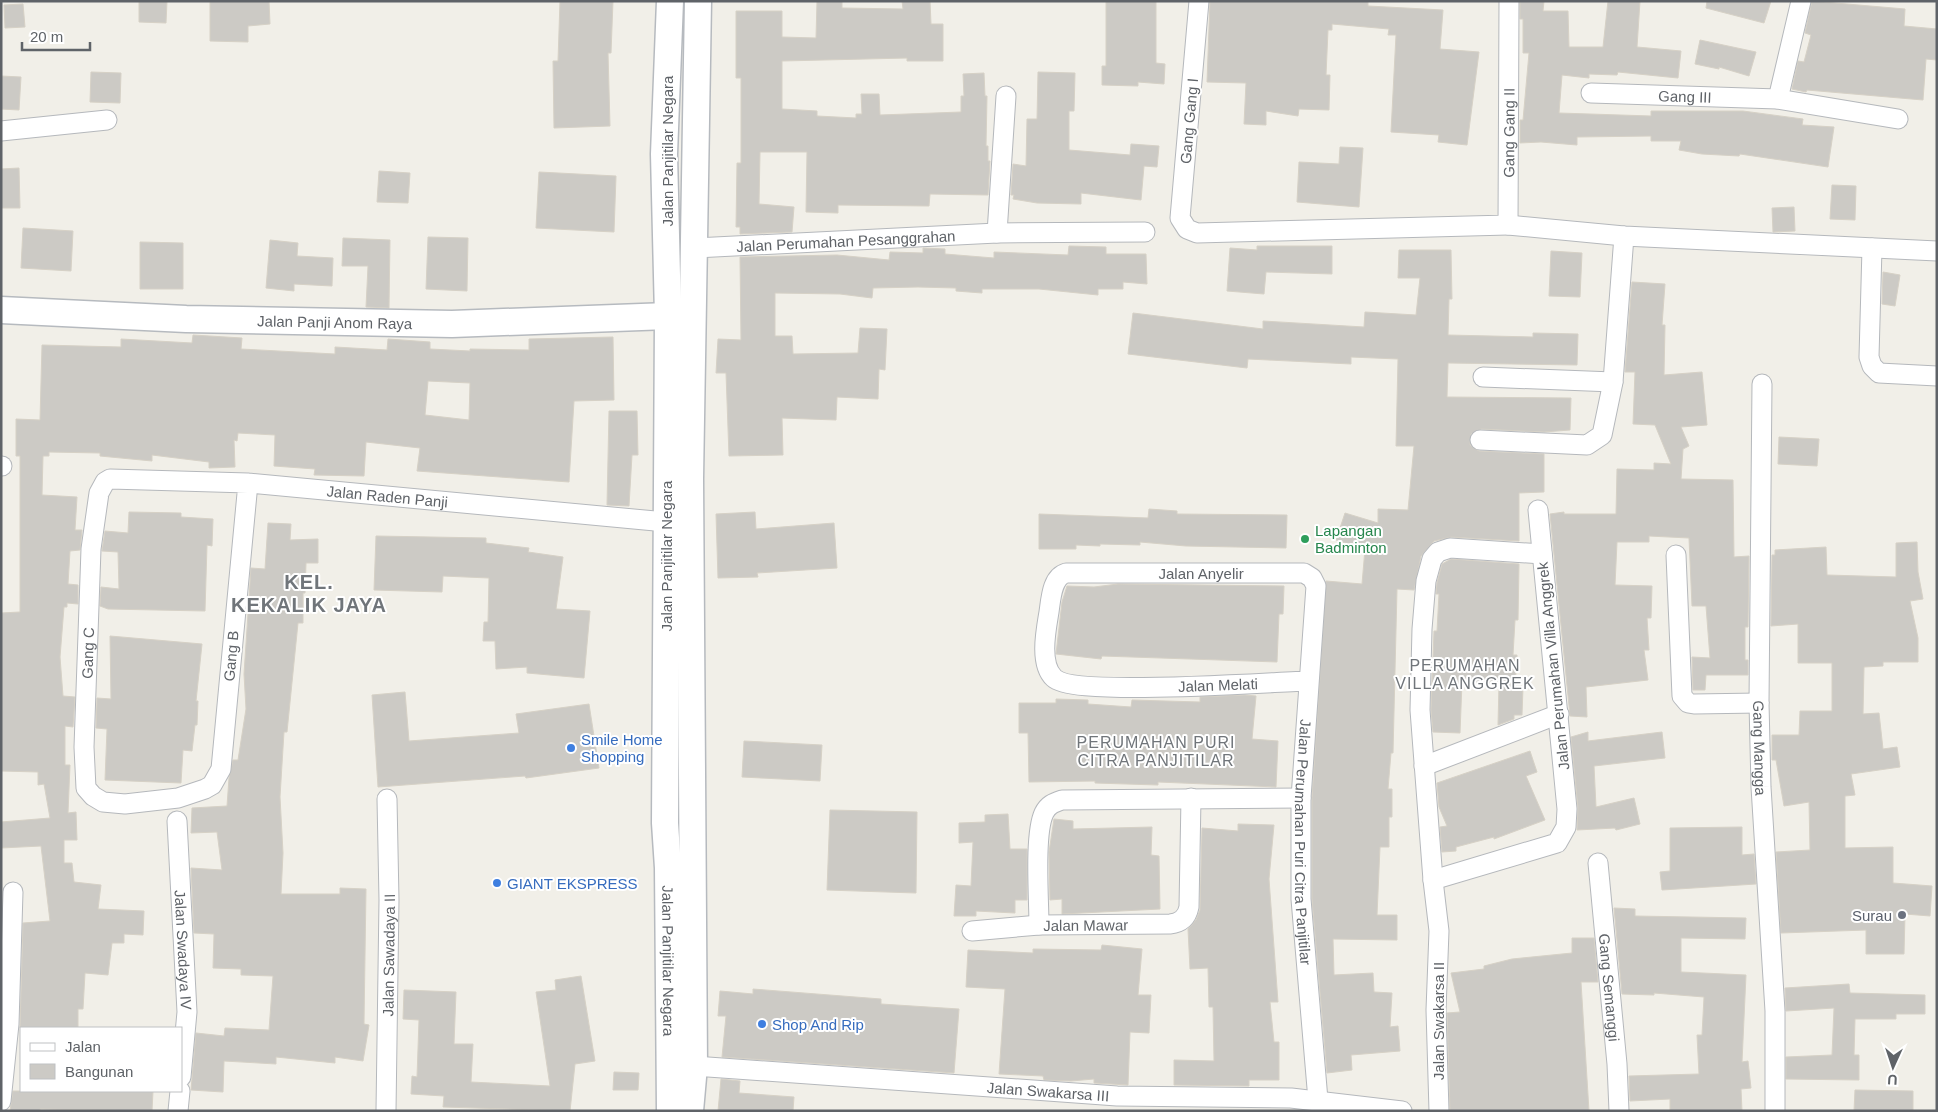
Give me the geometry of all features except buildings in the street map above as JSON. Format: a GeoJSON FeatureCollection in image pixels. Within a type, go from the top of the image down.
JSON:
{"type":"FeatureCollection","features":[{"type":"Feature","properties":{"kind":"main road","name":"Jalan Panjitilar Negara"},"geometry":{"type":"LineString","coordinates":[[670,1],[664,154],[668,316],[666,522],[678,690],[665,823],[668,868],[670,1111]]}},
{"type":"Feature","properties":{"kind":"main road"},"geometry":{"type":"LineString","coordinates":[[690,1111],[694,1066],[678,690],[690,479],[698,1]]}},
{"type":"Feature","properties":{"kind":"main road","name":"Jalan Panji Anom Raya"},"geometry":{"type":"LineString","coordinates":[[1,310],[186,319],[452,324],[668,316]]}},
{"type":"Feature","properties":{"kind":"street","name":"Gang Gang I"},"geometry":{"type":"LineString","coordinates":[[1199,1],[1180,218],[1187,229],[1197,233],[1508,225]]}},
{"type":"Feature","properties":{"kind":"street","name":"Gang Gang II"},"geometry":{"type":"LineString","coordinates":[[1508,225],[1510,1]]}},
{"type":"Feature","properties":{"kind":"street"},"geometry":{"type":"LineString","coordinates":[[1778,100],[1800,1]]}},
{"type":"Feature","properties":{"kind":"street","name":"Gang III"},"geometry":{"type":"LineString","coordinates":[[1591,93],[1778,100],[1898,119]]}},
{"type":"Feature","properties":{"kind":"street"},"geometry":{"type":"LineString","coordinates":[[997,233],[1006,96]]}},
{"type":"Feature","properties":{"kind":"street"},"geometry":{"type":"LineString","coordinates":[[1,131],[107,120]]}},
{"type":"Feature","properties":{"kind":"street"},"geometry":{"type":"LineString","coordinates":[[1508,225],[1624,236],[1937,250]]}},
{"type":"Feature","properties":{"kind":"street","name":"Jalan Perumahan Pesanggrahan"},"geometry":{"type":"LineString","coordinates":[[695,248],[997,233],[1145,232]]}},
{"type":"Feature","properties":{"kind":"street"},"geometry":{"type":"LineString","coordinates":[[1480,440],[1587,445],[1594,443],[1604,430],[1613,382],[1624,236]]}},
{"type":"Feature","properties":{"kind":"street"},"geometry":{"type":"LineString","coordinates":[[1872,248],[1869,357],[1872,366],[1879,373],[1937,376]]}},
{"type":"Feature","properties":{"kind":"street"},"geometry":{"type":"LineString","coordinates":[[1483,377],[1613,382]]}},
{"type":"Feature","properties":{"kind":"street","name":"Gang Mangga"},"geometry":{"type":"LineString","coordinates":[[1762,384],[1759,703],[1761,787],[1775,1012],[1775,1111]]}},
{"type":"Feature","properties":{"kind":"street","name":"Jalan Raden Panji"},"geometry":{"type":"LineString","coordinates":[[110,479],[248,483],[666,522]]}},
{"type":"Feature","properties":{"kind":"street","name":"Gang C"},"geometry":{"type":"LineString","coordinates":[[110,479],[104,482],[99,493],[90,549],[84,747],[86,788],[93,796],[103,802],[125,804],[178,798],[212,785],[221,769]]}},
{"type":"Feature","properties":{"kind":"street","name":"Gang B"},"geometry":{"type":"LineString","coordinates":[[221,769],[248,483]]}},
{"type":"Feature","properties":{"kind":"street"},"geometry":{"type":"LineString","coordinates":[[1538,510],[1542,554]]}},
{"type":"Feature","properties":{"kind":"street","name":"Jalan Perumahan Villa Anggrek"},"geometry":{"type":"LineString","coordinates":[[1432,880],[1557,843],[1566,827],[1567,809],[1559,714],[1542,554],[1450,548],[1438,552],[1432,559],[1426,581],[1422,629],[1420,710],[1432,880],[1439,931]]}},
{"type":"Feature","properties":{"kind":"street"},"geometry":{"type":"LineString","coordinates":[[1676,555],[1682,696],[1688,703],[1694,704],[1759,703]]}},
{"type":"Feature","properties":{"kind":"street","name":"Jalan Anyelir"},"geometry":{"type":"LineString","coordinates":[[1128,688],[1068,683],[1056,679],[1048,670],[1046,638],[1056,580],[1060,575],[1066,573],[1304,573],[1312,578],[1316,586]]}},
{"type":"Feature","properties":{"kind":"street","name":"Jalan Perumahan Puri Citra Panjitilar"},"geometry":{"type":"LineString","coordinates":[[1316,586],[1301,798],[1302,899],[1318,1100]]}},
{"type":"Feature","properties":{"kind":"street","name":"Jalan Melati"},"geometry":{"type":"LineString","coordinates":[[1128,688],[1308,681]]}},
{"type":"Feature","properties":{"kind":"street"},"geometry":{"type":"LineString","coordinates":[[1424,766],[1559,714]]}},
{"type":"Feature","properties":{"kind":"street","name":"Jalan Mawar"},"geometry":{"type":"LineString","coordinates":[[1191,798],[1189,907],[1182,920],[1170,924],[1039,926],[1039,844],[1043,814],[1051,803],[1062,800],[1191,798],[1301,798]]}},
{"type":"Feature","properties":{"kind":"street","name":"Jalan Sawadaya II"},"geometry":{"type":"LineString","coordinates":[[386,799],[389,900],[386,1111]]}},
{"type":"Feature","properties":{"kind":"street","name":"Jalan Swadaya IV"},"geometry":{"type":"LineString","coordinates":[[177,821],[186,1012],[182,1064]]}},
{"type":"Feature","properties":{"kind":"street","name":"Gang Semanggi"},"geometry":{"type":"LineString","coordinates":[[1598,863],[1617,1064],[1619,1111]]}},
{"type":"Feature","properties":{"kind":"street"},"geometry":{"type":"LineString","coordinates":[[1,1101],[9,1024],[13,892]]}},
{"type":"Feature","properties":{"kind":"street"},"geometry":{"type":"LineString","coordinates":[[972,931],[1039,926]]}},
{"type":"Feature","properties":{"kind":"street","name":"Jalan Swakarsa II"},"geometry":{"type":"LineString","coordinates":[[1439,931],[1436,1010],[1440,1111]]}},
{"type":"Feature","properties":{"kind":"street","name":"Jalan Swakarsa III"},"geometry":{"type":"LineString","coordinates":[[694,1066],[1117,1103],[1318,1100],[1402,1111]]}},
{"type":"Feature","properties":{"kind":"street"},"geometry":{"type":"LineString","coordinates":[[178,1111],[180,1092]]}},
{"type":"Feature","properties":{"kind":"place","name":"Lapangan Badminton"},"geometry":{"type":"Point","coordinates":[1305,539]}},
{"type":"Feature","properties":{"kind":"place","name":"Smile Home Shopping"},"geometry":{"type":"Point","coordinates":[571,748]}},
{"type":"Feature","properties":{"kind":"place","name":"GIANT EKSPRESS"},"geometry":{"type":"Point","coordinates":[497,883]}},
{"type":"Feature","properties":{"kind":"place","name":"Surau"},"geometry":{"type":"Point","coordinates":[1902,915]}},
{"type":"Feature","properties":{"kind":"place","name":"Shop And Rip"},"geometry":{"type":"Point","coordinates":[762,1024]}},
{"type":"Feature","properties":{"kind":"district","name":"KEL. KEKALIK JAYA"},"geometry":{"type":"Point","coordinates":[309,594]}},
{"type":"Feature","properties":{"kind":"district","name":"PERUMAHAN VILLA ANGGREK"},"geometry":{"type":"Point","coordinates":[1465,674]}},
{"type":"Feature","properties":{"kind":"district","name":"PERUMAHAN PURI CITRA PANJITILAR"},"geometry":{"type":"Point","coordinates":[1156,751]}}]}
